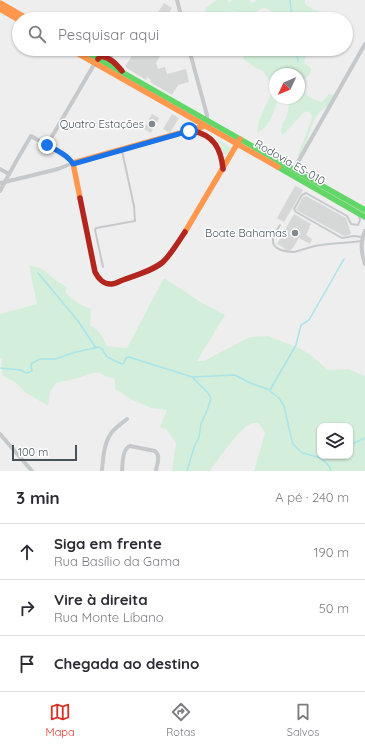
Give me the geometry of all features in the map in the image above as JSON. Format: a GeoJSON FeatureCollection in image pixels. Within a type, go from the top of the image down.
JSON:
{"type":"FeatureCollection","features":[{"type":"Feature","properties":{"kind":"main road"},"geometry":{"type":"LineString","coordinates":[[0,3],[16,12]]}},
{"type":"Feature","properties":{"kind":"main road"},"geometry":{"type":"LineString","coordinates":[[0,9],[12,16]]}},
{"type":"Feature","properties":{"kind":"main road","name":"Rodovia ES-010"},"geometry":{"type":"LineString","coordinates":[[85,56],[125,75],[206,123]]}},
{"type":"Feature","properties":{"kind":"main road","name":"Rodovia ES-010"},"geometry":{"type":"LineString","coordinates":[[90,56],[96,61],[206,123],[294,169],[365,210]]}},
{"type":"Feature","properties":{"kind":"main road"},"geometry":{"type":"LineString","coordinates":[[96,61],[102,56],[110,59],[125,75]]}},
{"type":"Feature","properties":{"kind":"main road"},"geometry":{"type":"LineString","coordinates":[[206,123],[203,127],[73,164],[95,272],[100,280],[112,284],[149,270],[166,258],[176,246],[239,141]]}},
{"type":"Feature","properties":{"kind":"main road"},"geometry":{"type":"LineString","coordinates":[[189,131],[201,133],[214,142],[220,153],[223,169]]}},
{"type":"Feature","properties":{"kind":"main road","name":"Rodovia ES-010"},"geometry":{"type":"LineString","coordinates":[[239,141],[365,217]]}},
{"type":"Feature","properties":{"kind":"street"},"geometry":{"type":"LineString","coordinates":[[177,0],[180,12]]}},
{"type":"Feature","properties":{"kind":"street"},"geometry":{"type":"LineString","coordinates":[[294,169],[365,44]]}},
{"type":"Feature","properties":{"kind":"street"},"geometry":{"type":"LineString","coordinates":[[191,56],[207,115],[206,123]]}},
{"type":"Feature","properties":{"kind":"street"},"geometry":{"type":"LineString","coordinates":[[47,145],[96,61]]}},
{"type":"Feature","properties":{"kind":"street"},"geometry":{"type":"LineString","coordinates":[[0,183],[5,182],[58,170],[73,164],[67,157],[31,136],[9,174],[5,182],[0,191]]}},
{"type":"Feature","properties":{"kind":"street"},"geometry":{"type":"LineString","coordinates":[[0,169],[9,174]]}},
{"type":"Feature","properties":{"kind":"street"},"geometry":{"type":"LineString","coordinates":[[365,231],[362,239],[362,251],[365,264]]}},
{"type":"Feature","properties":{"kind":"street"},"geometry":{"type":"LineString","coordinates":[[102,471],[108,438],[115,429],[127,419]]}},
{"type":"Feature","properties":{"kind":"street"},"geometry":{"type":"LineString","coordinates":[[0,434],[32,471]]}},
{"type":"Feature","properties":{"kind":"street"},"geometry":{"type":"LineString","coordinates":[[122,471],[125,449],[130,446],[155,451],[158,454],[156,471]]}},
{"type":"Feature","properties":{"kind":"lane"},"geometry":{"type":"LineString","coordinates":[[103,267],[95,230],[96,228],[135,221],[134,206],[122,150]]}},
{"type":"Feature","properties":{"kind":"lane"},"geometry":{"type":"LineString","coordinates":[[358,213],[360,220],[359,224],[356,226],[351,224],[347,216],[306,193],[302,195],[294,210],[342,238],[354,236],[362,239]]}},
{"type":"Feature","properties":{"kind":"lane"},"geometry":{"type":"LineString","coordinates":[[280,225],[275,232],[273,244],[282,251],[293,252],[313,246],[362,239]]}},
{"type":"Feature","properties":{"kind":"green space"},"geometry":{"type":"Polygon","coordinates":[[[215,0],[228,0],[228,3],[233,0],[249,0],[252,3],[256,0],[305,0],[305,4],[309,7],[322,12],[273,12],[262,8],[257,12],[206,12],[206,7],[216,1],[215,0]]]}},
{"type":"Feature","properties":{"kind":"green space"},"geometry":{"type":"Polygon","coordinates":[[[244,56],[306,56],[304,63],[311,68],[311,70],[309,75],[305,78],[305,68],[269,68],[269,80],[263,71],[243,59],[244,56]]]}},
{"type":"Feature","properties":{"kind":"green space"},"geometry":{"type":"Polygon","coordinates":[[[305,92],[309,97],[322,102],[329,94],[333,95],[333,103],[321,111],[314,122],[303,157],[299,158],[298,155],[312,118],[311,114],[307,111],[303,113],[283,135],[281,133],[282,125],[287,116],[289,105],[287,104],[305,104],[305,92]]]}},
{"type":"Feature","properties":{"kind":"green space"},"geometry":{"type":"Polygon","coordinates":[[[269,99],[269,104],[276,104],[268,123],[257,133],[259,120],[269,99]]]}},
{"type":"Feature","properties":{"kind":"green space"},"geometry":{"type":"Polygon","coordinates":[[[217,139],[231,148],[226,155],[224,154],[217,139]]]}},
{"type":"Feature","properties":{"kind":"green space"},"geometry":{"type":"Polygon","coordinates":[[[29,266],[37,267],[67,287],[65,292],[71,298],[91,309],[90,325],[98,331],[107,346],[127,348],[164,278],[202,303],[225,315],[197,361],[204,361],[250,337],[268,336],[301,349],[312,356],[328,370],[348,369],[365,376],[365,471],[254,471],[265,433],[261,426],[257,423],[252,423],[247,426],[231,443],[210,471],[172,471],[176,443],[166,429],[160,427],[167,410],[151,408],[133,400],[115,389],[115,379],[98,372],[56,383],[50,392],[48,406],[25,392],[15,382],[3,376],[1,364],[3,358],[0,358],[0,314],[37,304],[29,266]]]}},
{"type":"Feature","properties":{"kind":"building"},"geometry":{"type":"Polygon","coordinates":[[[164,3],[172,8],[169,12],[158,12],[164,3]]]}},
{"type":"Feature","properties":{"kind":"building"},"geometry":{"type":"Polygon","coordinates":[[[132,56],[160,56],[156,63],[158,69],[165,67],[167,74],[186,69],[189,82],[178,85],[172,95],[150,82],[151,80],[147,77],[146,80],[125,67],[132,56]]]}},
{"type":"Feature","properties":{"kind":"building"},"geometry":{"type":"Polygon","coordinates":[[[152,114],[159,118],[151,133],[144,129],[152,114]]]}},
{"type":"Feature","properties":{"kind":"building"},"geometry":{"type":"Polygon","coordinates":[[[172,114],[179,118],[170,133],[163,129],[172,114]]]}},
{"type":"Feature","properties":{"kind":"building"},"geometry":{"type":"Polygon","coordinates":[[[295,186],[303,190],[284,222],[277,218],[295,186]]]}},
{"type":"Feature","properties":{"kind":"building"},"geometry":{"type":"Polygon","coordinates":[[[306,196],[346,218],[351,234],[344,236],[296,210],[303,197],[306,196]]]}},
{"type":"Feature","properties":{"kind":"building"},"geometry":{"type":"Polygon","coordinates":[[[294,214],[311,224],[306,235],[312,239],[310,244],[299,238],[293,248],[289,251],[277,244],[294,214]]]}},
{"type":"Feature","properties":{"kind":"waterway"},"geometry":{"type":"LineString","coordinates":[[290,0],[291,12]]}},
{"type":"Feature","properties":{"kind":"waterway"},"geometry":{"type":"LineString","coordinates":[[297,56],[298,61]]}},
{"type":"Feature","properties":{"kind":"waterway"},"geometry":{"type":"LineString","coordinates":[[270,390],[296,345],[301,325],[309,320],[344,259]]}},
{"type":"Feature","properties":{"kind":"waterway"},"geometry":{"type":"LineString","coordinates":[[38,273],[78,321],[96,348]]}},
{"type":"Feature","properties":{"kind":"waterway"},"geometry":{"type":"LineString","coordinates":[[0,368],[20,370],[27,373],[32,371],[32,363],[40,359],[55,359],[76,352],[99,347],[107,357],[122,364],[126,358],[129,357],[192,377],[235,375],[250,383],[267,389],[279,398],[284,406],[293,444],[303,453],[321,458],[329,466],[331,471]]}},
{"type":"Feature","properties":{"kind":"waterway"},"geometry":{"type":"LineString","coordinates":[[187,471],[194,447],[199,437],[201,424],[211,398],[193,378]]}},
{"type":"Feature","properties":{"kind":"waterway"},"geometry":{"type":"LineString","coordinates":[[353,444],[365,438]]}},
{"type":"Feature","properties":{"kind":"traffic: fast"},"geometry":{"type":"LineString","coordinates":[[93,56],[365,210]]}},
{"type":"Feature","properties":{"kind":"traffic: fast"},"geometry":{"type":"LineString","coordinates":[[278,167],[365,217]]}},
{"type":"Feature","properties":{"kind":"traffic: slow"},"geometry":{"type":"LineString","coordinates":[[0,3],[16,12]]}},
{"type":"Feature","properties":{"kind":"traffic: slow"},"geometry":{"type":"LineString","coordinates":[[0,9],[12,16]]}},
{"type":"Feature","properties":{"kind":"traffic: slow"},"geometry":{"type":"LineString","coordinates":[[82,56],[278,167]]}},
{"type":"Feature","properties":{"kind":"traffic: slow"},"geometry":{"type":"LineString","coordinates":[[80,198],[73,163],[205,126]]}},
{"type":"Feature","properties":{"kind":"traffic: slow"},"geometry":{"type":"LineString","coordinates":[[185,232],[240,139]]}},
{"type":"Feature","properties":{"kind":"traffic: jam"},"geometry":{"type":"LineString","coordinates":[[98,59],[101,56],[108,58],[122,71]]}},
{"type":"Feature","properties":{"kind":"traffic: jam"},"geometry":{"type":"LineString","coordinates":[[193,131],[206,136],[215,144],[220,155],[223,169]]}},
{"type":"Feature","properties":{"kind":"traffic: jam"},"geometry":{"type":"LineString","coordinates":[[80,198],[95,272],[100,279],[109,284],[115,284],[159,265],[169,255],[185,232]]}},
{"type":"Feature","properties":{"kind":"place","name":"Quatro Estações"},"geometry":{"type":"Point","coordinates":[152,124]}},
{"type":"Feature","properties":{"kind":"place","name":"Boate Bahamas"},"geometry":{"type":"Point","coordinates":[295,233]}},
{"type":"Feature","properties":{"kind":"route"},"geometry":{"type":"LineString","coordinates":[[47,145],[67,157],[73,164],[189,131]]}}]}
